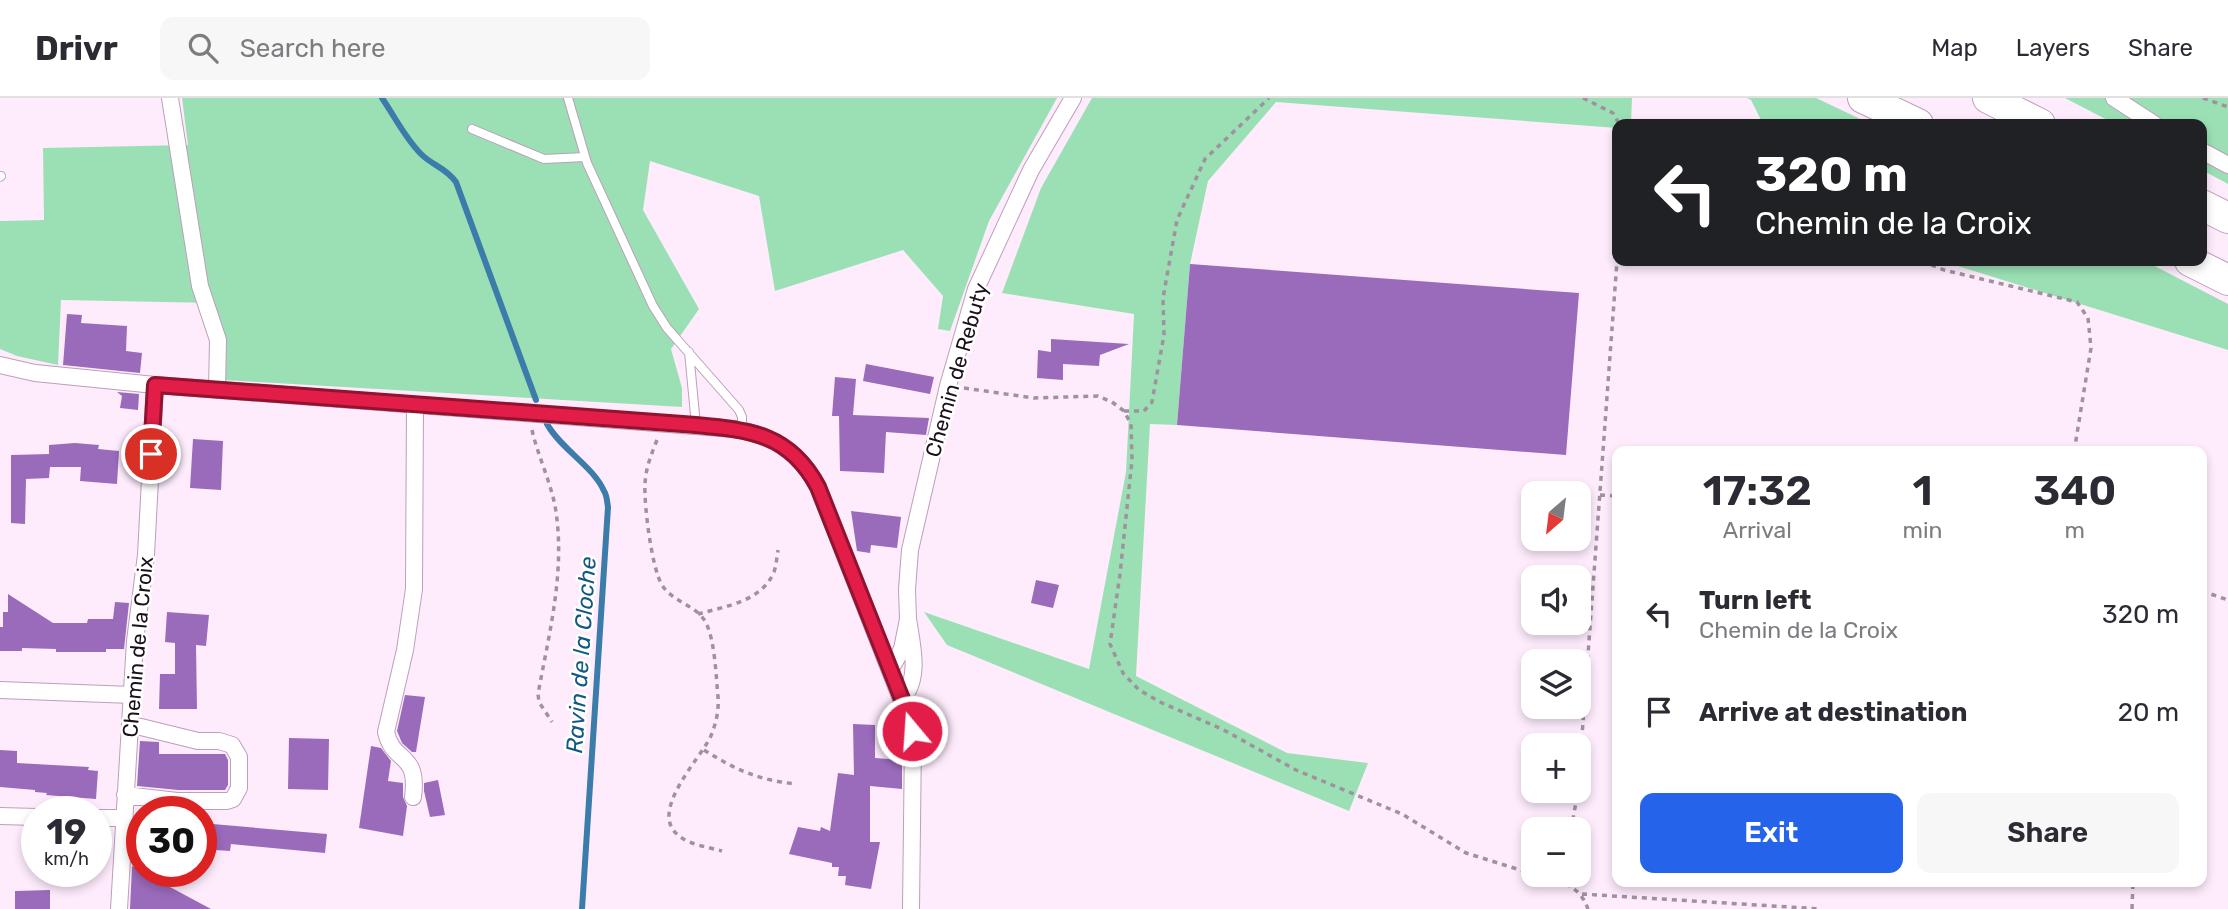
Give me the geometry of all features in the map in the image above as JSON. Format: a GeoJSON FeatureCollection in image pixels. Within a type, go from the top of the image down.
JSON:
{"type":"FeatureCollection","features":[{"type":"Feature","properties":{"kind":"highway"},"geometry":{"type":"LineString","coordinates":[[1863,98],[1907,119]]}},
{"type":"Feature","properties":{"kind":"highway"},"geometry":{"type":"LineString","coordinates":[[1988,98],[2030,119]]}},
{"type":"Feature","properties":{"kind":"highway"},"geometry":{"type":"LineString","coordinates":[[2207,208],[2228,218]]}},
{"type":"Feature","properties":{"kind":"highway"},"geometry":{"type":"LineString","coordinates":[[2200,266],[2228,281]]}},
{"type":"Feature","properties":{"kind":"street"},"geometry":{"type":"LineString","coordinates":[[170,98],[200,286],[218,340],[217,390]]}},
{"type":"Feature","properties":{"kind":"street","name":"Chemin de Rebuty"},"geometry":{"type":"LineString","coordinates":[[902,699],[910,688],[914,665],[908,619],[907,579],[910,550],[948,386],[976,289],[1031,170],[1073,98]]}},
{"type":"Feature","properties":{"kind":"street"},"geometry":{"type":"LineString","coordinates":[[2114,98],[2146,119]]}},
{"type":"Feature","properties":{"kind":"street"},"geometry":{"type":"LineString","coordinates":[[2207,154],[2228,165]]}},
{"type":"Feature","properties":{"kind":"street"},"geometry":{"type":"LineString","coordinates":[[0,365],[35,373],[155,385],[696,425],[742,430],[778,442],[805,465],[812,476],[910,722],[913,740],[911,909]]}},
{"type":"Feature","properties":{"kind":"street","name":"Chemin de la Croix"},"geometry":{"type":"LineString","coordinates":[[119,909],[135,641],[146,555],[155,385]]}},
{"type":"Feature","properties":{"kind":"street"},"geometry":{"type":"LineString","coordinates":[[414,797],[413,769],[388,742],[386,732],[405,650],[414,589],[415,405]]}},
{"type":"Feature","properties":{"kind":"street","name":"Chemin de Rebuty"},"geometry":{"type":"LineString","coordinates":[[890,670],[902,649],[908,619]]}},
{"type":"Feature","properties":{"kind":"street"},"geometry":{"type":"LineString","coordinates":[[0,690],[132,695]]}},
{"type":"Feature","properties":{"kind":"street"},"geometry":{"type":"LineString","coordinates":[[125,795],[177,801],[227,801],[233,799],[239,788],[239,757],[232,745],[219,741],[198,741],[131,726]]}},
{"type":"Feature","properties":{"kind":"street"},"geometry":{"type":"LineString","coordinates":[[0,816],[21,817]]}},
{"type":"Feature","properties":{"kind":"street"},"geometry":{"type":"LineString","coordinates":[[112,818],[123,818]]}},
{"type":"Feature","properties":{"kind":"lane"},"geometry":{"type":"LineString","coordinates":[[568,98],[585,157],[653,306],[667,328],[739,410],[742,430]]}},
{"type":"Feature","properties":{"kind":"lane"},"geometry":{"type":"LineString","coordinates":[[472,129],[544,159],[585,157]]}},
{"type":"Feature","properties":{"kind":"lane"},"geometry":{"type":"LineString","coordinates":[[689,352],[696,425]]}},
{"type":"Feature","properties":{"kind":"path"},"geometry":{"type":"LineString","coordinates":[[1124,411],[1144,411],[1152,402],[1164,335],[1163,298],[1177,220],[1205,159],[1269,98]]}},
{"type":"Feature","properties":{"kind":"path"},"geometry":{"type":"LineString","coordinates":[[1583,98],[1613,113],[1616,119]]}},
{"type":"Feature","properties":{"kind":"path"},"geometry":{"type":"LineString","coordinates":[[2203,98],[2228,107]]}},
{"type":"Feature","properties":{"kind":"path"},"geometry":{"type":"LineString","coordinates":[[1582,733],[1617,266]]}},
{"type":"Feature","properties":{"kind":"path"},"geometry":{"type":"LineString","coordinates":[[1934,266],[2077,302],[2088,318],[2091,348],[2075,446]]}},
{"type":"Feature","properties":{"kind":"path"},"geometry":{"type":"LineString","coordinates":[[948,386],[1034,398],[1098,396],[1124,411],[1131,424],[1132,460],[1110,644],[1123,673],[1139,690],[1222,729],[1296,770],[1402,814],[1466,853],[1521,870]]}},
{"type":"Feature","properties":{"kind":"path"},"geometry":{"type":"LineString","coordinates":[[531,414],[533,434],[556,511],[559,549],[552,621],[538,694],[542,709],[552,722]]}},
{"type":"Feature","properties":{"kind":"path"},"geometry":{"type":"LineString","coordinates":[[658,423],[657,440],[648,465],[645,485],[656,571],[668,593],[698,614],[706,623],[711,640],[718,700],[718,717],[703,750],[674,793],[668,808],[668,819],[677,835],[690,842],[722,851]]}},
{"type":"Feature","properties":{"kind":"path"},"geometry":{"type":"LineString","coordinates":[[1600,495],[1612,496]]}},
{"type":"Feature","properties":{"kind":"path"},"geometry":{"type":"LineString","coordinates":[[698,614],[747,600],[762,591],[774,572],[778,550]]}},
{"type":"Feature","properties":{"kind":"path"},"geometry":{"type":"LineString","coordinates":[[2207,593],[2228,600]]}},
{"type":"Feature","properties":{"kind":"path"},"geometry":{"type":"LineString","coordinates":[[703,750],[748,774],[768,781],[796,784]]}},
{"type":"Feature","properties":{"kind":"path"},"geometry":{"type":"LineString","coordinates":[[1573,887],[1582,894],[1588,909]]}},
{"type":"Feature","properties":{"kind":"path"},"geometry":{"type":"LineString","coordinates":[[2132,909],[2133,887]]}},
{"type":"Feature","properties":{"kind":"path"},"geometry":{"type":"LineString","coordinates":[[1582,894],[1821,909]]}},
{"type":"Feature","properties":{"kind":"green space"},"geometry":{"type":"Polygon","coordinates":[[[182,98],[1057,98],[989,221],[950,331],[938,329],[943,296],[903,250],[775,291],[759,196],[650,161],[643,210],[699,309],[671,349],[682,388],[682,407],[224,380],[214,303],[61,300],[58,365],[17,356],[0,349],[0,221],[44,220],[43,148],[188,145],[182,98]]]}},
{"type":"Feature","properties":{"kind":"green space"},"geometry":{"type":"Polygon","coordinates":[[[1092,98],[1632,98],[1631,119],[1612,119],[1612,128],[1276,102],[1208,181],[1190,264],[1177,425],[1150,424],[1136,676],[1287,753],[1368,763],[1349,811],[947,645],[924,612],[1089,669],[1126,472],[1134,314],[1002,293],[1041,188],[1092,98]]]}},
{"type":"Feature","properties":{"kind":"green space"},"geometry":{"type":"Polygon","coordinates":[[[1747,98],[1816,98],[1860,119],[1760,119],[1751,100],[1747,98]]]}},
{"type":"Feature","properties":{"kind":"green space"},"geometry":{"type":"Polygon","coordinates":[[[2065,98],[2228,98],[2228,184],[2207,173],[2207,119],[2105,119],[2065,98]]]}},
{"type":"Feature","properties":{"kind":"green space"},"geometry":{"type":"Polygon","coordinates":[[[1958,266],[2155,266],[2228,304],[2228,350],[1958,266]]]}},
{"type":"Feature","properties":{"kind":"building"},"geometry":{"type":"Polygon","coordinates":[[[1190,264],[1579,293],[1566,455],[1177,425],[1190,264]]]}},
{"type":"Feature","properties":{"kind":"building"},"geometry":{"type":"Polygon","coordinates":[[[67,314],[82,315],[81,323],[127,326],[126,351],[142,353],[140,373],[63,365],[67,314]]]}},
{"type":"Feature","properties":{"kind":"building"},"geometry":{"type":"Polygon","coordinates":[[[1051,339],[1129,344],[1100,355],[1099,366],[1063,364],[1063,380],[1037,378],[1038,350],[1051,352],[1051,339]]]}},
{"type":"Feature","properties":{"kind":"building"},"geometry":{"type":"Polygon","coordinates":[[[866,364],[934,377],[930,394],[863,381],[866,364]]]}},
{"type":"Feature","properties":{"kind":"building"},"geometry":{"type":"Polygon","coordinates":[[[835,377],[856,379],[853,415],[929,418],[926,435],[886,432],[884,473],[840,471],[839,416],[832,416],[835,377]]]}},
{"type":"Feature","properties":{"kind":"building"},"geometry":{"type":"Polygon","coordinates":[[[117,392],[139,394],[138,410],[120,408],[122,396],[117,392]]]}},
{"type":"Feature","properties":{"kind":"building"},"geometry":{"type":"Polygon","coordinates":[[[193,439],[223,441],[221,490],[190,488],[193,439]]]}},
{"type":"Feature","properties":{"kind":"building"},"geometry":{"type":"Polygon","coordinates":[[[49,445],[99,445],[98,449],[119,451],[117,484],[80,481],[81,467],[50,467],[49,478],[26,479],[25,524],[11,523],[11,455],[49,454],[49,445]]]}},
{"type":"Feature","properties":{"kind":"building"},"geometry":{"type":"Polygon","coordinates":[[[851,511],[901,517],[897,548],[871,545],[870,553],[857,551],[851,511]]]}},
{"type":"Feature","properties":{"kind":"building"},"geometry":{"type":"Polygon","coordinates":[[[1036,580],[1059,585],[1053,608],[1031,603],[1036,580]]]}},
{"type":"Feature","properties":{"kind":"building"},"geometry":{"type":"Polygon","coordinates":[[[8,594],[53,623],[87,623],[88,619],[113,619],[115,602],[129,603],[124,649],[106,649],[106,652],[56,652],[56,649],[22,648],[22,651],[0,651],[0,627],[3,627],[3,612],[8,612],[8,594]]]}},
{"type":"Feature","properties":{"kind":"building"},"geometry":{"type":"Polygon","coordinates":[[[167,612],[209,615],[206,646],[196,645],[197,709],[159,709],[160,674],[175,674],[175,643],[165,642],[167,612]]]}},
{"type":"Feature","properties":{"kind":"building"},"geometry":{"type":"Polygon","coordinates":[[[405,695],[425,697],[416,752],[412,752],[402,743],[397,731],[405,695]]]}},
{"type":"Feature","properties":{"kind":"building"},"geometry":{"type":"Polygon","coordinates":[[[853,724],[875,725],[875,758],[902,760],[902,789],[870,786],[870,842],[880,842],[871,889],[845,885],[846,876],[838,876],[839,867],[832,867],[832,863],[789,854],[798,827],[820,831],[821,827],[830,831],[838,773],[854,775],[853,724]]]}},
{"type":"Feature","properties":{"kind":"building"},"geometry":{"type":"Polygon","coordinates":[[[289,738],[329,739],[328,790],[288,789],[289,738]]]}},
{"type":"Feature","properties":{"kind":"building"},"geometry":{"type":"Polygon","coordinates":[[[140,741],[159,742],[159,754],[225,754],[228,760],[228,785],[225,790],[178,790],[137,786],[140,741]]]}},
{"type":"Feature","properties":{"kind":"building"},"geometry":{"type":"Polygon","coordinates":[[[371,746],[381,748],[391,761],[388,781],[403,783],[403,797],[407,806],[403,836],[359,828],[371,746]]]}},
{"type":"Feature","properties":{"kind":"building"},"geometry":{"type":"Polygon","coordinates":[[[0,750],[17,751],[17,763],[89,767],[88,770],[98,771],[96,796],[46,795],[47,793],[35,790],[0,787],[0,750]]]}},
{"type":"Feature","properties":{"kind":"building"},"geometry":{"type":"Polygon","coordinates":[[[438,780],[445,815],[430,817],[424,783],[438,780]]]}},
{"type":"Feature","properties":{"kind":"building"},"geometry":{"type":"Polygon","coordinates":[[[217,824],[327,834],[325,853],[231,844],[230,851],[217,850],[217,824]]]}},
{"type":"Feature","properties":{"kind":"building"},"geometry":{"type":"Polygon","coordinates":[[[131,887],[170,887],[211,909],[130,909],[131,887]]]}},
{"type":"Feature","properties":{"kind":"building"},"geometry":{"type":"Polygon","coordinates":[[[50,890],[50,909],[15,909],[15,891],[50,890]]]}},
{"type":"Feature","properties":{"kind":"waterway","name":"Ravin de la Cloche"},"geometry":{"type":"LineString","coordinates":[[382,98],[415,148],[456,182],[536,400]]}},
{"type":"Feature","properties":{"kind":"waterway","name":"Ravin de la Cloche"},"geometry":{"type":"LineString","coordinates":[[547,424],[560,442],[599,482],[606,494],[608,507],[582,909]]}},
{"type":"Feature","properties":{"kind":"route"},"geometry":{"type":"LineString","coordinates":[[151,454],[155,385],[696,425],[760,434],[788,449],[805,465],[818,487],[902,699],[912,731]]}}]}
